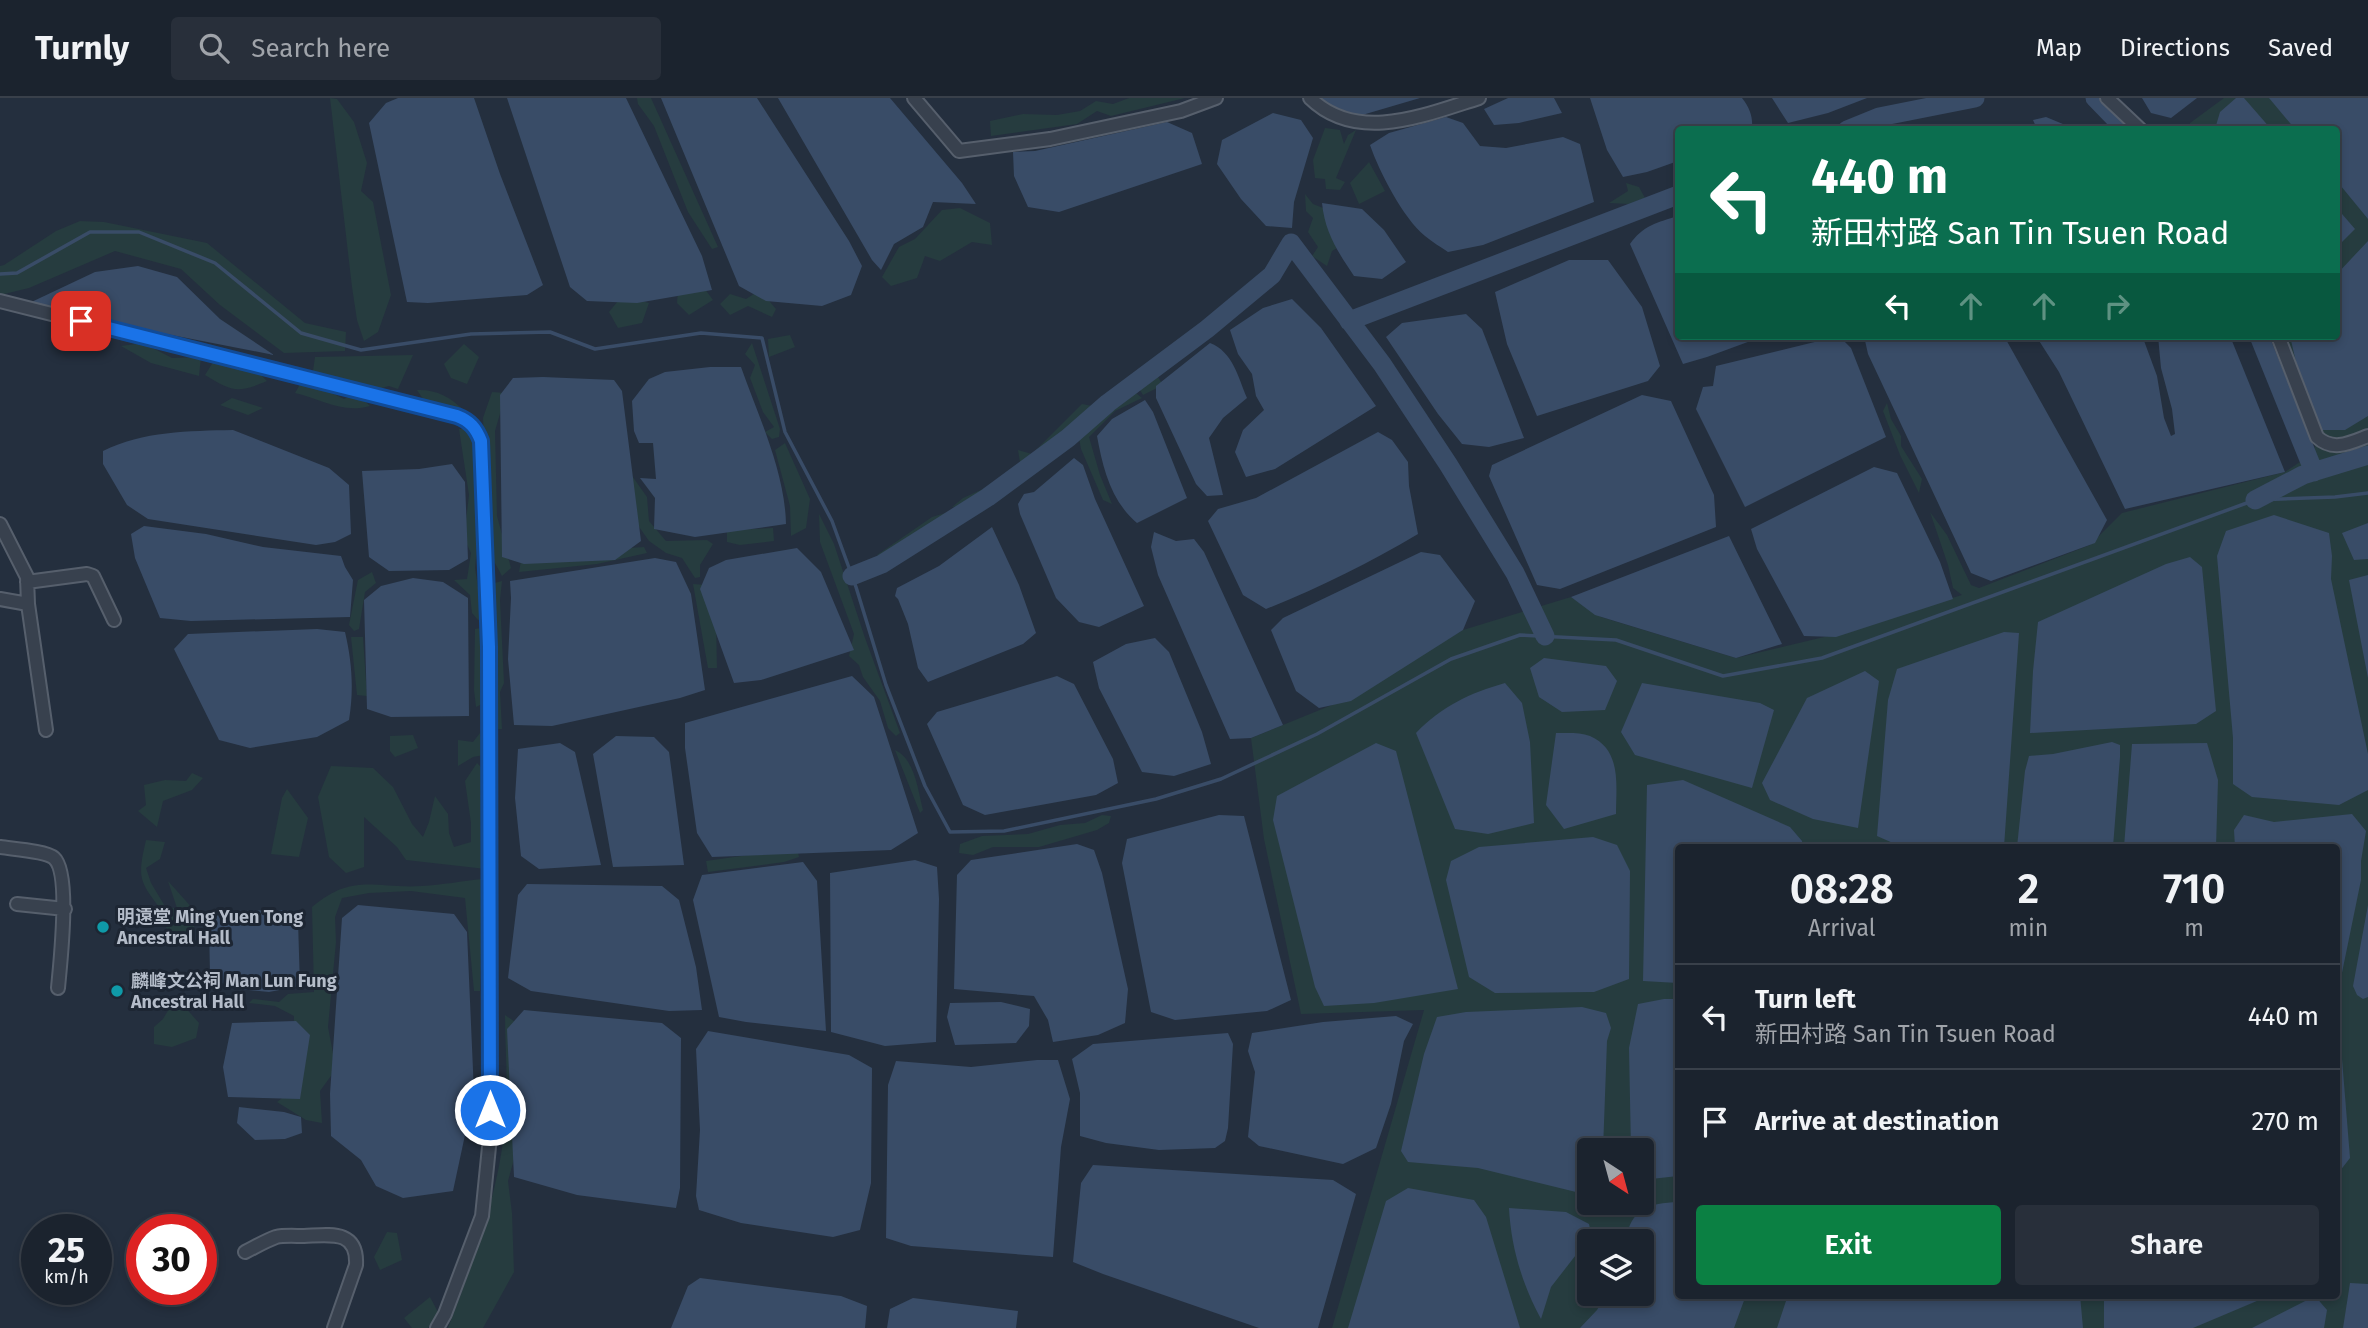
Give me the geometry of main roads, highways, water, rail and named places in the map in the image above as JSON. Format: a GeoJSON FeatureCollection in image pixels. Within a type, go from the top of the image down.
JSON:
{"type":"FeatureCollection","features":[{"type":"Feature","properties":{"kind":"water"},"geometry":{"type":"Polygon","coordinates":[[[398,98],[474,98],[543,285],[527,295],[428,303],[407,302],[369,123],[386,103],[398,98]]]}},
{"type":"Feature","properties":{"kind":"water"},"geometry":{"type":"Polygon","coordinates":[[[507,98],[626,98],[702,256],[712,290],[637,303],[587,301],[570,287],[507,98]]]}},
{"type":"Feature","properties":{"kind":"water"},"geometry":{"type":"Polygon","coordinates":[[[661,98],[757,98],[849,241],[862,266],[851,295],[822,306],[766,301],[739,286],[661,98]]]}},
{"type":"Feature","properties":{"kind":"water"},"geometry":{"type":"Polygon","coordinates":[[[778,98],[890,98],[962,183],[976,204],[933,202],[923,227],[894,244],[881,270],[872,260],[778,98]]]}},
{"type":"Feature","properties":{"kind":"water"},"geometry":{"type":"Polygon","coordinates":[[[1305,98],[1420,98],[1352,118],[1305,98]]]}},
{"type":"Feature","properties":{"kind":"water"},"geometry":{"type":"Polygon","coordinates":[[[1508,98],[1554,98],[1562,113],[1519,123],[1494,125],[1484,109],[1508,98]]]}},
{"type":"Feature","properties":{"kind":"water"},"geometry":{"type":"Polygon","coordinates":[[[1590,98],[1742,98],[1752,120],[1752,126],[1675,126],[1675,162],[1623,177],[1607,150],[1590,98]]]}},
{"type":"Feature","properties":{"kind":"water"},"geometry":{"type":"Polygon","coordinates":[[[1772,98],[1867,98],[1828,113],[1788,123],[1772,98]]]}},
{"type":"Feature","properties":{"kind":"water"},"geometry":{"type":"Polygon","coordinates":[[[2142,98],[2197,98],[2171,118],[2151,113],[2142,98]]]}},
{"type":"Feature","properties":{"kind":"water"},"geometry":{"type":"Polygon","coordinates":[[[2236,98],[2244,98],[2268,126],[2216,126],[2220,112],[2236,98]]]}},
{"type":"Feature","properties":{"kind":"water"},"geometry":{"type":"Polygon","coordinates":[[[2269,98],[2368,98],[2368,219],[2340,185],[2340,126],[2292,126],[2269,98]]]}},
{"type":"Feature","properties":{"kind":"water"},"geometry":{"type":"Polygon","coordinates":[[[1273,113],[1301,120],[1313,138],[1294,202],[1292,228],[1266,226],[1241,199],[1217,164],[1222,140],[1273,113]]]}},
{"type":"Feature","properties":{"kind":"water"},"geometry":{"type":"Polygon","coordinates":[[[1446,117],[1463,123],[1480,146],[1506,148],[1563,137],[1580,144],[1594,202],[1483,245],[1448,252],[1425,236],[1408,218],[1379,168],[1370,145],[1389,133],[1446,117]]]}},
{"type":"Feature","properties":{"kind":"water"},"geometry":{"type":"Polygon","coordinates":[[[2046,117],[2068,126],[2036,126],[2033,120],[2046,117]]]}},
{"type":"Feature","properties":{"kind":"water"},"geometry":{"type":"Polygon","coordinates":[[[1167,122],[1192,133],[1202,164],[1059,212],[1028,207],[1014,176],[1013,152],[1035,151],[1167,122]]]}},
{"type":"Feature","properties":{"kind":"water"},"geometry":{"type":"Polygon","coordinates":[[[1322,203],[1362,209],[1384,230],[1406,262],[1382,279],[1354,276],[1329,233],[1322,203]]]}},
{"type":"Feature","properties":{"kind":"water"},"geometry":{"type":"Polygon","coordinates":[[[2340,212],[2355,229],[2340,244],[2340,212]]]}},
{"type":"Feature","properties":{"kind":"water"},"geometry":{"type":"Polygon","coordinates":[[[1675,217],[1675,340],[1753,340],[1683,364],[1630,244],[1645,229],[1675,217]]]}},
{"type":"Feature","properties":{"kind":"water"},"geometry":{"type":"Polygon","coordinates":[[[2368,241],[2368,416],[2345,430],[2322,430],[2296,362],[2291,340],[2340,340],[2340,271],[2368,241]]]}},
{"type":"Feature","properties":{"kind":"water"},"geometry":{"type":"Polygon","coordinates":[[[1569,260],[1608,260],[1642,307],[1660,366],[1648,381],[1537,416],[1507,344],[1495,292],[1569,260]]]}},
{"type":"Feature","properties":{"kind":"water"},"geometry":{"type":"Polygon","coordinates":[[[138,266],[177,277],[220,319],[274,355],[23,306],[95,272],[138,266]]]}},
{"type":"Feature","properties":{"kind":"water"},"geometry":{"type":"Polygon","coordinates":[[[1292,299],[1321,328],[1376,406],[1275,469],[1246,477],[1235,452],[1243,430],[1264,410],[1256,396],[1252,374],[1238,354],[1230,330],[1263,308],[1292,299]]]}},
{"type":"Feature","properties":{"kind":"water"},"geometry":{"type":"Polygon","coordinates":[[[1466,314],[1482,329],[1524,438],[1489,447],[1462,444],[1438,414],[1386,337],[1402,323],[1466,314]]]}},
{"type":"Feature","properties":{"kind":"water"},"geometry":{"type":"Polygon","coordinates":[[[1823,340],[1843,340],[1851,348],[1886,437],[1745,507],[1696,409],[1703,387],[1713,386],[1716,366],[1823,340]]]}},
{"type":"Feature","properties":{"kind":"water"},"geometry":{"type":"Polygon","coordinates":[[[1865,340],[2006,340],[2107,520],[2095,543],[1991,581],[1971,573],[1868,354],[1865,340]]]}},
{"type":"Feature","properties":{"kind":"water"},"geometry":{"type":"Polygon","coordinates":[[[2039,340],[2144,340],[2157,376],[2164,418],[2171,436],[2175,434],[2172,409],[2161,368],[2158,340],[2232,340],[2285,472],[2125,509],[2059,372],[2039,340]]]}},
{"type":"Feature","properties":{"kind":"water"},"geometry":{"type":"Polygon","coordinates":[[[1210,343],[1224,352],[1229,359],[1247,398],[1223,418],[1209,438],[1223,495],[1207,496],[1196,484],[1156,398],[1156,386],[1210,343]]]}},
{"type":"Feature","properties":{"kind":"water"},"geometry":{"type":"Polygon","coordinates":[[[741,367],[776,464],[786,524],[695,537],[654,529],[655,498],[640,478],[656,479],[653,443],[639,443],[634,431],[632,401],[649,379],[665,372],[741,367]]]}},
{"type":"Feature","properties":{"kind":"water"},"geometry":{"type":"Polygon","coordinates":[[[513,378],[614,380],[622,391],[641,541],[615,560],[524,564],[502,557],[500,395],[513,378]]]}},
{"type":"Feature","properties":{"kind":"water"},"geometry":{"type":"Polygon","coordinates":[[[1642,395],[1671,401],[1714,495],[1716,527],[1560,589],[1537,585],[1489,476],[1492,465],[1642,395]]]}},
{"type":"Feature","properties":{"kind":"water"},"geometry":{"type":"Polygon","coordinates":[[[1145,400],[1153,412],[1187,498],[1137,523],[1114,495],[1105,472],[1097,436],[1112,419],[1145,400]]]}},
{"type":"Feature","properties":{"kind":"water"},"geometry":{"type":"Polygon","coordinates":[[[233,430],[329,468],[349,485],[351,534],[335,542],[316,545],[148,519],[127,505],[103,464],[103,451],[134,439],[166,433],[233,430]]]}},
{"type":"Feature","properties":{"kind":"water"},"geometry":{"type":"Polygon","coordinates":[[[1378,432],[1392,440],[1408,462],[1409,486],[1418,534],[1344,574],[1266,609],[1243,595],[1208,521],[1218,509],[1256,498],[1378,432]]]}},
{"type":"Feature","properties":{"kind":"water"},"geometry":{"type":"Polygon","coordinates":[[[1074,458],[1083,465],[1095,499],[1144,606],[1099,627],[1079,622],[1056,598],[1018,504],[1024,494],[1034,492],[1074,458]]]}},
{"type":"Feature","properties":{"kind":"water"},"geometry":{"type":"Polygon","coordinates":[[[452,464],[465,482],[468,559],[449,570],[389,571],[369,557],[362,471],[419,469],[452,464]]]}},
{"type":"Feature","properties":{"kind":"water"},"geometry":{"type":"Polygon","coordinates":[[[1874,467],[1897,473],[1940,562],[1953,599],[1836,637],[1804,636],[1757,549],[1751,529],[1874,467]]]}},
{"type":"Feature","properties":{"kind":"water"},"geometry":{"type":"Polygon","coordinates":[[[2274,515],[2329,533],[2331,579],[2368,754],[2368,790],[2339,805],[2252,797],[2233,784],[2233,738],[2217,556],[2226,531],[2274,515]]]}},
{"type":"Feature","properties":{"kind":"water"},"geometry":{"type":"Polygon","coordinates":[[[2368,523],[2368,559],[2354,560],[2342,533],[2368,523]]]}},
{"type":"Feature","properties":{"kind":"water"},"geometry":{"type":"Polygon","coordinates":[[[144,526],[206,534],[263,547],[341,556],[353,580],[350,617],[191,621],[160,618],[135,558],[131,534],[144,526]]]}},
{"type":"Feature","properties":{"kind":"water"},"geometry":{"type":"Polygon","coordinates":[[[992,527],[1019,585],[1036,633],[1023,644],[928,682],[918,668],[908,624],[895,596],[897,588],[939,566],[992,527]]]}},
{"type":"Feature","properties":{"kind":"water"},"geometry":{"type":"Polygon","coordinates":[[[1154,532],[1176,541],[1194,539],[1204,552],[1283,725],[1251,738],[1230,739],[1158,575],[1151,547],[1154,532]]]}},
{"type":"Feature","properties":{"kind":"water"},"geometry":{"type":"Polygon","coordinates":[[[1729,536],[1782,644],[1736,658],[1595,615],[1571,597],[1729,536]]]}},
{"type":"Feature","properties":{"kind":"water"},"geometry":{"type":"Polygon","coordinates":[[[797,548],[821,572],[854,650],[761,680],[734,683],[700,589],[709,568],[726,560],[797,548]]]}},
{"type":"Feature","properties":{"kind":"water"},"geometry":{"type":"Polygon","coordinates":[[[1421,552],[1440,555],[1475,601],[1463,630],[1351,701],[1319,708],[1296,691],[1271,630],[1283,618],[1421,552]]]}},
{"type":"Feature","properties":{"kind":"water"},"geometry":{"type":"Polygon","coordinates":[[[2190,557],[2202,567],[2216,711],[2196,724],[2030,733],[2038,622],[2166,564],[2190,557]]]}},
{"type":"Feature","properties":{"kind":"water"},"geometry":{"type":"Polygon","coordinates":[[[655,558],[676,562],[691,594],[705,690],[552,726],[514,725],[508,659],[510,581],[655,558]]]}},
{"type":"Feature","properties":{"kind":"water"},"geometry":{"type":"Polygon","coordinates":[[[2368,575],[2368,678],[2349,580],[2368,575]]]}},
{"type":"Feature","properties":{"kind":"water"},"geometry":{"type":"Polygon","coordinates":[[[413,578],[443,582],[468,598],[469,716],[391,717],[367,709],[364,600],[381,586],[413,578]]]}},
{"type":"Feature","properties":{"kind":"water"},"geometry":{"type":"Polygon","coordinates":[[[317,629],[345,632],[352,676],[349,720],[317,737],[250,748],[219,740],[174,649],[188,634],[317,629]]]}},
{"type":"Feature","properties":{"kind":"water"},"geometry":{"type":"Polygon","coordinates":[[[2004,632],[2019,633],[2004,844],[1895,844],[1877,836],[1888,700],[1897,669],[2004,632]]]}},
{"type":"Feature","properties":{"kind":"water"},"geometry":{"type":"Polygon","coordinates":[[[1155,638],[1169,652],[1202,732],[1211,764],[1174,776],[1142,772],[1099,688],[1093,662],[1126,644],[1155,638]]]}},
{"type":"Feature","properties":{"kind":"water"},"geometry":{"type":"Polygon","coordinates":[[[1544,658],[1606,666],[1617,681],[1605,710],[1562,712],[1539,697],[1530,668],[1544,658]]]}},
{"type":"Feature","properties":{"kind":"water"},"geometry":{"type":"Polygon","coordinates":[[[1865,671],[1879,681],[1858,828],[1813,819],[1770,800],[1762,783],[1807,698],[1865,671]]]}},
{"type":"Feature","properties":{"kind":"water"},"geometry":{"type":"Polygon","coordinates":[[[852,676],[874,697],[918,833],[891,850],[712,857],[697,833],[685,748],[685,723],[852,676]]]}},
{"type":"Feature","properties":{"kind":"water"},"geometry":{"type":"Polygon","coordinates":[[[1057,676],[1074,684],[1113,759],[1118,783],[1096,795],[985,815],[963,805],[927,724],[937,712],[1057,676]]]}},
{"type":"Feature","properties":{"kind":"water"},"geometry":{"type":"Polygon","coordinates":[[[1505,683],[1522,703],[1530,742],[1534,823],[1488,834],[1455,829],[1416,733],[1436,715],[1457,702],[1505,683]]]}},
{"type":"Feature","properties":{"kind":"water"},"geometry":{"type":"Polygon","coordinates":[[[1642,683],[1760,703],[1774,710],[1752,788],[1635,755],[1621,732],[1642,683]]]}},
{"type":"Feature","properties":{"kind":"water"},"geometry":{"type":"Polygon","coordinates":[[[1556,733],[1590,736],[1608,750],[1615,769],[1616,814],[1564,829],[1546,805],[1556,733]]]}},
{"type":"Feature","properties":{"kind":"water"},"geometry":{"type":"Polygon","coordinates":[[[616,736],[654,737],[669,752],[684,865],[613,867],[593,754],[616,736]]]}},
{"type":"Feature","properties":{"kind":"water"},"geometry":{"type":"Polygon","coordinates":[[[2112,742],[2120,745],[2113,844],[2017,844],[2029,756],[2112,742]]]}},
{"type":"Feature","properties":{"kind":"water"},"geometry":{"type":"Polygon","coordinates":[[[560,743],[575,752],[601,865],[539,869],[521,856],[515,798],[518,749],[560,743]]]}},
{"type":"Feature","properties":{"kind":"water"},"geometry":{"type":"Polygon","coordinates":[[[1376,743],[1396,751],[1458,989],[1374,1003],[1324,1006],[1315,987],[1273,820],[1277,796],[1376,743]]]}},
{"type":"Feature","properties":{"kind":"water"},"geometry":{"type":"Polygon","coordinates":[[[2207,743],[2218,780],[2216,844],[2124,844],[2132,744],[2207,743]]]}},
{"type":"Feature","properties":{"kind":"water"},"geometry":{"type":"Polygon","coordinates":[[[1683,780],[1790,827],[1802,841],[1802,844],[1675,844],[1675,983],[1643,981],[1647,785],[1683,780]]]}},
{"type":"Feature","properties":{"kind":"water"},"geometry":{"type":"Polygon","coordinates":[[[2352,814],[2366,831],[2361,880],[2340,982],[2340,844],[2235,844],[2234,830],[2244,815],[2274,822],[2352,814]]]}},
{"type":"Feature","properties":{"kind":"water"},"geometry":{"type":"Polygon","coordinates":[[[1219,815],[1244,816],[1291,1000],[1267,1011],[1175,1020],[1151,1012],[1122,863],[1127,839],[1219,815]]]}},
{"type":"Feature","properties":{"kind":"water"},"geometry":{"type":"Polygon","coordinates":[[[1593,837],[1617,845],[1630,871],[1629,979],[1594,992],[1495,993],[1469,977],[1446,880],[1451,861],[1479,847],[1593,837]]]}},
{"type":"Feature","properties":{"kind":"water"},"geometry":{"type":"Polygon","coordinates":[[[1077,844],[1094,850],[1102,873],[1128,989],[1125,1023],[1098,1035],[1053,1042],[1048,1020],[1034,996],[954,989],[957,875],[971,860],[1077,844]]]}},
{"type":"Feature","properties":{"kind":"water"},"geometry":{"type":"Polygon","coordinates":[[[915,860],[937,867],[939,899],[936,1042],[885,1046],[831,1032],[830,873],[915,860]]]}},
{"type":"Feature","properties":{"kind":"water"},"geometry":{"type":"Polygon","coordinates":[[[803,862],[817,881],[826,1031],[719,1017],[693,900],[702,875],[803,862]]]}},
{"type":"Feature","properties":{"kind":"water"},"geometry":{"type":"Polygon","coordinates":[[[527,884],[662,886],[679,900],[696,967],[702,1010],[669,1011],[531,991],[508,978],[518,895],[527,884]]]}},
{"type":"Feature","properties":{"kind":"water"},"geometry":{"type":"Polygon","coordinates":[[[358,905],[454,914],[467,932],[474,1093],[453,1191],[403,1198],[376,1186],[361,1160],[331,1136],[330,1094],[342,918],[358,905]]]}},
{"type":"Feature","properties":{"kind":"water"},"geometry":{"type":"Polygon","coordinates":[[[2368,905],[2368,997],[2363,999],[2357,995],[2353,986],[2368,905]]]}},
{"type":"Feature","properties":{"kind":"water"},"geometry":{"type":"Polygon","coordinates":[[[290,910],[298,921],[300,986],[269,992],[229,988],[210,974],[209,925],[220,911],[290,910]]]}},
{"type":"Feature","properties":{"kind":"water"},"geometry":{"type":"Polygon","coordinates":[[[1675,999],[1675,1176],[1654,1179],[1654,1138],[1631,1138],[1629,1048],[1638,1004],[1675,999]]]}},
{"type":"Feature","properties":{"kind":"water"},"geometry":{"type":"Polygon","coordinates":[[[1001,1002],[1030,1009],[1029,1026],[1016,1043],[955,1045],[947,1017],[950,1003],[1001,1002]]]}},
{"type":"Feature","properties":{"kind":"water"},"geometry":{"type":"Polygon","coordinates":[[[1582,1007],[1606,1013],[1611,1028],[1607,1041],[1603,1138],[1577,1138],[1577,1192],[1478,1168],[1408,1162],[1401,1151],[1424,1054],[1437,1017],[1466,1012],[1582,1007]]]}},
{"type":"Feature","properties":{"kind":"water"},"geometry":{"type":"Polygon","coordinates":[[[524,1010],[662,1023],[681,1038],[680,1188],[676,1208],[577,1195],[514,1177],[507,1029],[524,1010]]]}},
{"type":"Feature","properties":{"kind":"water"},"geometry":{"type":"Polygon","coordinates":[[[1396,1016],[1413,1024],[1404,1041],[1391,1104],[1376,1148],[1343,1164],[1259,1146],[1248,1137],[1255,1072],[1248,1051],[1252,1033],[1323,1022],[1396,1016]]]}},
{"type":"Feature","properties":{"kind":"water"},"geometry":{"type":"Polygon","coordinates":[[[296,1021],[310,1035],[300,1099],[228,1097],[223,1067],[232,1023],[296,1021]]]}},
{"type":"Feature","properties":{"kind":"water"},"geometry":{"type":"Polygon","coordinates":[[[708,1031],[849,1055],[872,1068],[871,1183],[860,1230],[833,1237],[741,1223],[699,1210],[696,1196],[700,1130],[696,1049],[708,1031]]]}},
{"type":"Feature","properties":{"kind":"water"},"geometry":{"type":"Polygon","coordinates":[[[1228,1033],[1233,1044],[1228,1128],[1225,1141],[1215,1148],[1159,1150],[1106,1143],[1080,1136],[1080,1093],[1072,1059],[1093,1044],[1228,1033]]]}},
{"type":"Feature","properties":{"kind":"water"},"geometry":{"type":"Polygon","coordinates":[[[2340,1034],[2350,1158],[2340,1171],[2340,1034]]]}},
{"type":"Feature","properties":{"kind":"water"},"geometry":{"type":"Polygon","coordinates":[[[1058,1060],[1070,1099],[1061,1147],[1053,1257],[911,1246],[886,1238],[888,1085],[896,1061],[971,1067],[1058,1060]]]}},
{"type":"Feature","properties":{"kind":"water"},"geometry":{"type":"Polygon","coordinates":[[[239,1107],[284,1112],[301,1117],[302,1133],[285,1139],[255,1140],[237,1123],[239,1107]]]}},
{"type":"Feature","properties":{"kind":"water"},"geometry":{"type":"Polygon","coordinates":[[[1093,1165],[1333,1180],[1356,1194],[1318,1328],[1259,1328],[1073,1262],[1081,1183],[1093,1165]]]}},
{"type":"Feature","properties":{"kind":"water"},"geometry":{"type":"Polygon","coordinates":[[[1408,1188],[1474,1200],[1486,1217],[1520,1328],[1348,1328],[1386,1201],[1408,1188]]]}},
{"type":"Feature","properties":{"kind":"water"},"geometry":{"type":"Polygon","coordinates":[[[1675,1202],[1675,1299],[1745,1299],[1734,1328],[1580,1328],[1599,1306],[1654,1306],[1654,1229],[1628,1229],[1637,1215],[1654,1215],[1654,1205],[1675,1202]]]}},
{"type":"Feature","properties":{"kind":"water"},"geometry":{"type":"Polygon","coordinates":[[[1509,1208],[1566,1212],[1589,1224],[1590,1229],[1577,1229],[1577,1254],[1551,1287],[1541,1319],[1528,1292],[1512,1237],[1509,1208]]]}},
{"type":"Feature","properties":{"kind":"water"},"geometry":{"type":"Polygon","coordinates":[[[700,1278],[841,1296],[867,1306],[865,1328],[671,1328],[688,1286],[700,1278]]]}},
{"type":"Feature","properties":{"kind":"water"},"geometry":{"type":"Polygon","coordinates":[[[2350,1283],[2368,1284],[2368,1328],[2343,1328],[2350,1283]]]}},
{"type":"Feature","properties":{"kind":"water"},"geometry":{"type":"Polygon","coordinates":[[[913,1298],[1018,1311],[1016,1328],[887,1328],[890,1309],[913,1298]]]}},
{"type":"Feature","properties":{"kind":"water"},"geometry":{"type":"Polygon","coordinates":[[[1787,1299],[2080,1299],[2083,1328],[1777,1328],[1787,1299]]]}},
{"type":"Feature","properties":{"kind":"water"},"geometry":{"type":"Polygon","coordinates":[[[2104,1299],[2262,1299],[2193,1328],[2104,1328],[2104,1299]]]}},
{"type":"Feature","properties":{"kind":"water"},"geometry":{"type":"Polygon","coordinates":[[[2309,1299],[2318,1299],[2327,1310],[2324,1328],[2252,1328],[2309,1299]]]}},
{"type":"Feature","properties":{"kind":"waterway"},"geometry":{"type":"LineString","coordinates":[[1857,126],[1879,117],[1975,98]]}},
{"type":"Feature","properties":{"kind":"waterway"},"geometry":{"type":"LineString","coordinates":[[2095,98],[2122,126]]}},
{"type":"Feature","properties":{"kind":"waterway"},"geometry":{"type":"LineString","coordinates":[[1349,321],[1675,196]]}},
{"type":"Feature","properties":{"kind":"waterway"},"geometry":{"type":"LineString","coordinates":[[0,274],[17,273],[90,232],[139,232],[215,263],[301,333],[361,350],[471,334],[550,332],[595,349],[701,333],[762,338],[785,432],[832,521],[856,587],[886,685],[925,786],[950,832],[1004,831],[1156,799],[1221,779],[1317,734],[1451,659],[1520,635],[1616,640],[1723,676],[1822,658],[2255,500],[2368,493]]}},
{"type":"Feature","properties":{"kind":"waterway"},"geometry":{"type":"LineString","coordinates":[[852,576],[882,564],[988,497],[1068,438],[1108,403],[1207,329],[1272,275],[1291,243],[1382,364],[1448,464],[1515,573],[1545,636]]}},
{"type":"Feature","properties":{"kind":"waterway"},"geometry":{"type":"LineString","coordinates":[[2261,340],[2314,472]]}},
{"type":"Feature","properties":{"kind":"waterway"},"geometry":{"type":"LineString","coordinates":[[2255,500],[2303,475],[2368,455]]}},
{"type":"Feature","properties":{"kind":"place","name":"明遠堂 Ming Yuen Tong Ancestral Hall"},"geometry":{"type":"Point","coordinates":[103,927]}},
{"type":"Feature","properties":{"kind":"place","name":"麟峰文公祠 Man Lun Fung Ancestral Hall"},"geometry":{"type":"Point","coordinates":[117,991]}}]}
